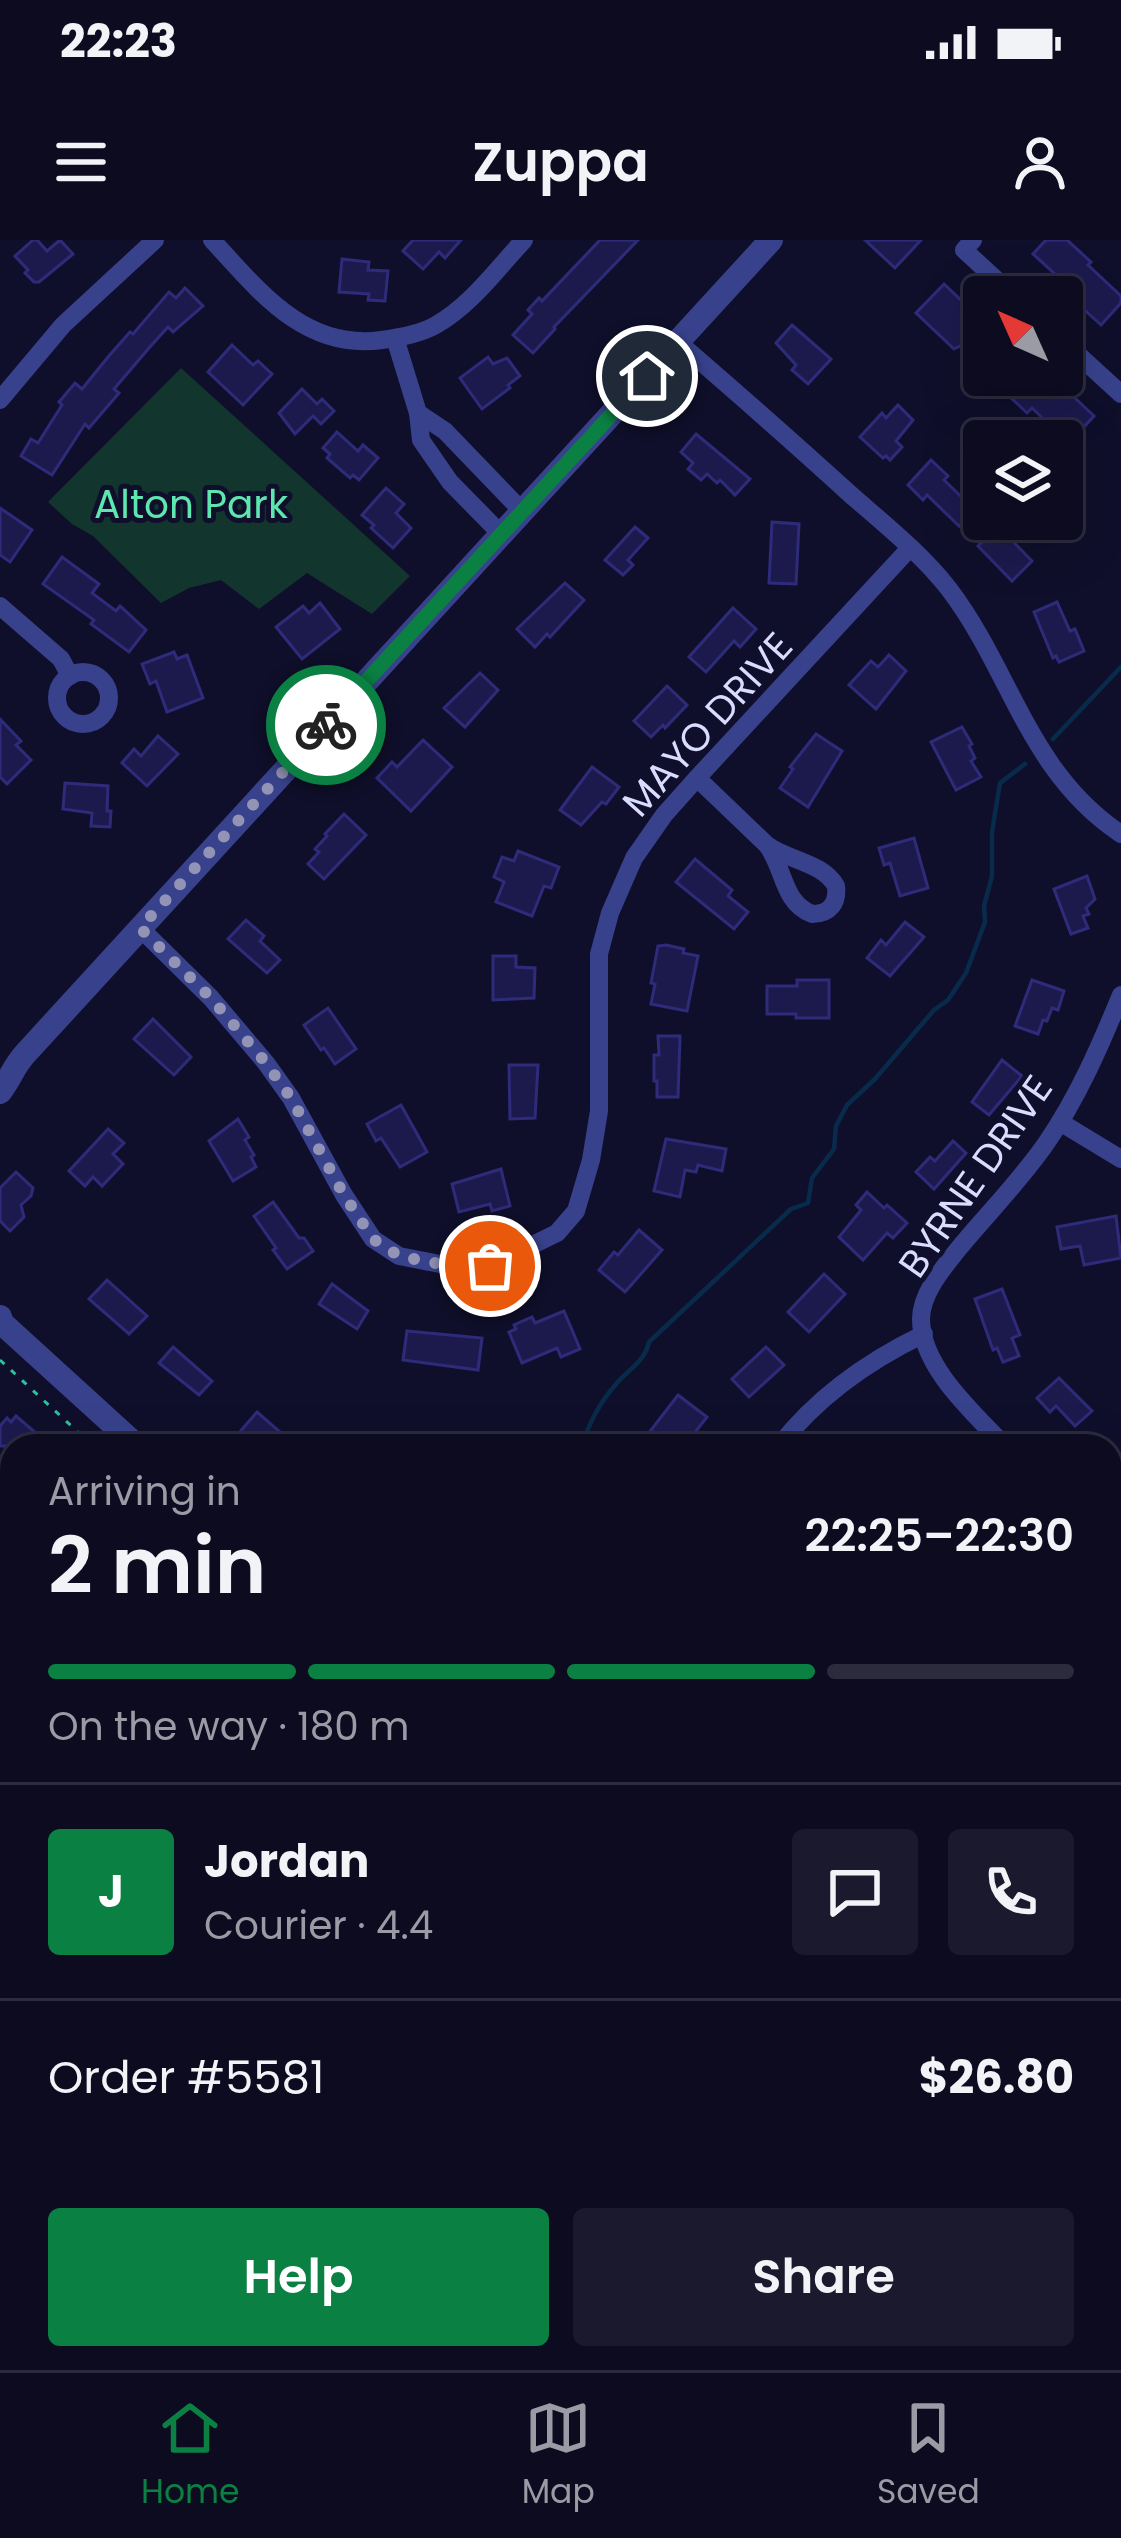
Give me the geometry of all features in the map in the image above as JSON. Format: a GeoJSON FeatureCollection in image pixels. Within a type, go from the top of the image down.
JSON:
{"type":"FeatureCollection","features":[{"type":"Feature","properties":{"kind":"street"},"geometry":{"type":"LineString","coordinates":[[0,400],[63,325],[155,240]]}},
{"type":"Feature","properties":{"kind":"street"},"geometry":{"type":"LineString","coordinates":[[212,240],[261,295],[302,324],[327,336],[362,343],[427,330],[451,315],[524,240]]}},
{"type":"Feature","properties":{"kind":"street"},"geometry":{"type":"LineString","coordinates":[[0,1091],[11,1079],[7,1069],[771,240]]}},
{"type":"Feature","properties":{"kind":"street"},"geometry":{"type":"LineString","coordinates":[[973,240],[964,250],[993,276]]}},
{"type":"Feature","properties":{"kind":"street"},"geometry":{"type":"LineString","coordinates":[[395,338],[418,412],[421,440],[469,503],[501,534]]}},
{"type":"Feature","properties":{"kind":"street"},"geometry":{"type":"LineString","coordinates":[[678,342],[946,585],[992,657],[1036,745],[1080,801],[1121,834]]}},
{"type":"Feature","properties":{"kind":"street"},"geometry":{"type":"LineString","coordinates":[[1083,359],[1121,394]]}},
{"type":"Feature","properties":{"kind":"street"},"geometry":{"type":"LineString","coordinates":[[418,412],[445,431],[522,511]]}},
{"type":"Feature","properties":{"kind":"street","name":"MAYO DRIVE"},"geometry":{"type":"LineString","coordinates":[[140,928],[211,998],[266,1063],[373,1239],[399,1256],[490,1266],[557,1233],[576,1211],[591,1160],[599,1111],[599,954],[610,913],[634,858],[664,815],[909,549]]}},
{"type":"Feature","properties":{"kind":"street"},"geometry":{"type":"LineString","coordinates":[[0,607],[62,658],[70,676]]}},
{"type":"Feature","properties":{"kind":"street"},"geometry":{"type":"LineString","coordinates":[[697,778],[766,845]]}},
{"type":"Feature","properties":{"kind":"street","name":"BYRNE DRIVE"},"geometry":{"type":"LineString","coordinates":[[994,1434],[939,1372],[925,1349],[920,1318],[941,1270],[1046,1145],[1097,1052],[1121,995]]}},
{"type":"Feature","properties":{"kind":"street"},"geometry":{"type":"LineString","coordinates":[[1060,1122],[1121,1159]]}},
{"type":"Feature","properties":{"kind":"street"},"geometry":{"type":"LineString","coordinates":[[1,1320],[124,1434]]}},
{"type":"Feature","properties":{"kind":"street"},"geometry":{"type":"LineString","coordinates":[[788,1434],[871,1362],[923,1334]]}},
{"type":"Feature","properties":{"kind":"path"},"geometry":{"type":"LineString","coordinates":[[0,1360],[80,1434]]}},
{"type":"Feature","properties":{"kind":"green space","name":"Alton Park"},"geometry":{"type":"Polygon","coordinates":[[[181,368],[410,576],[372,614],[307,573],[259,609],[221,580],[189,588],[161,603],[93,536],[48,502],[181,368]]]}},
{"type":"Feature","properties":{"kind":"building"},"geometry":{"type":"Polygon","coordinates":[[[33,240],[47,251],[60,240],[73,254],[39,282],[25,273],[28,270],[15,256],[33,240]]]}},
{"type":"Feature","properties":{"kind":"building"},"geometry":{"type":"Polygon","coordinates":[[[413,240],[461,240],[445,258],[439,252],[423,269],[403,251],[413,240]]]}},
{"type":"Feature","properties":{"kind":"building"},"geometry":{"type":"Polygon","coordinates":[[[600,240],[638,240],[533,353],[513,335],[532,314],[528,310],[600,240]]]}},
{"type":"Feature","properties":{"kind":"building"},"geometry":{"type":"Polygon","coordinates":[[[865,240],[921,240],[895,268],[865,240]]]}},
{"type":"Feature","properties":{"kind":"building"},"geometry":{"type":"Polygon","coordinates":[[[1046,240],[1067,240],[1121,296],[1121,303],[1101,325],[1083,308],[1083,276],[1057,276],[1033,254],[1046,240]]]}},
{"type":"Feature","properties":{"kind":"building"},"geometry":{"type":"Polygon","coordinates":[[[342,259],[369,262],[368,270],[388,271],[385,301],[368,300],[369,294],[339,292],[342,259]]]}},
{"type":"Feature","properties":{"kind":"building"},"geometry":{"type":"Polygon","coordinates":[[[944,284],[963,302],[963,349],[954,349],[916,313],[944,284]]]}},
{"type":"Feature","properties":{"kind":"building"},"geometry":{"type":"Polygon","coordinates":[[[185,288],[203,306],[173,332],[168,327],[149,348],[114,389],[119,393],[89,428],[85,424],[52,475],[21,456],[31,439],[38,443],[62,405],[59,402],[75,383],[82,389],[169,292],[176,298],[185,288]]]}},
{"type":"Feature","properties":{"kind":"building"},"geometry":{"type":"Polygon","coordinates":[[[792,325],[831,359],[808,384],[792,370],[796,365],[776,343],[792,325]]]}},
{"type":"Feature","properties":{"kind":"building"},"geometry":{"type":"Polygon","coordinates":[[[232,345],[253,365],[258,361],[272,374],[243,405],[208,372],[232,345]]]}},
{"type":"Feature","properties":{"kind":"building"},"geometry":{"type":"Polygon","coordinates":[[[488,357],[493,364],[507,358],[520,376],[482,409],[460,378],[488,357]]]}},
{"type":"Feature","properties":{"kind":"building"},"geometry":{"type":"Polygon","coordinates":[[[302,389],[317,404],[322,399],[334,411],[321,424],[313,416],[295,434],[279,413],[302,389]]]}},
{"type":"Feature","properties":{"kind":"building"},"geometry":{"type":"Polygon","coordinates":[[[1009,396],[1073,396],[1094,416],[1083,428],[1083,420],[1045,420],[1032,408],[1027,413],[1009,396]]]}},
{"type":"Feature","properties":{"kind":"building"},"geometry":{"type":"Polygon","coordinates":[[[898,405],[913,420],[896,441],[902,447],[890,460],[860,437],[882,413],[886,418],[898,405]]]}},
{"type":"Feature","properties":{"kind":"building"},"geometry":{"type":"Polygon","coordinates":[[[337,432],[358,451],[363,445],[378,458],[359,480],[327,458],[330,454],[323,448],[337,432]]]}},
{"type":"Feature","properties":{"kind":"building"},"geometry":{"type":"Polygon","coordinates":[[[696,434],[750,479],[735,495],[720,480],[717,483],[707,474],[701,480],[688,469],[693,463],[681,452],[696,434]]]}},
{"type":"Feature","properties":{"kind":"building"},"geometry":{"type":"Polygon","coordinates":[[[931,460],[963,498],[963,521],[959,526],[927,495],[923,500],[908,485],[931,460]]]}},
{"type":"Feature","properties":{"kind":"building"},"geometry":{"type":"Polygon","coordinates":[[[386,488],[404,504],[396,513],[411,528],[393,548],[362,515],[386,488]]]}},
{"type":"Feature","properties":{"kind":"building"},"geometry":{"type":"Polygon","coordinates":[[[0,508],[32,530],[10,562],[0,555],[0,508]]]}},
{"type":"Feature","properties":{"kind":"building"},"geometry":{"type":"Polygon","coordinates":[[[772,522],[799,524],[796,584],[769,583],[772,522]]]}},
{"type":"Feature","properties":{"kind":"building"},"geometry":{"type":"Polygon","coordinates":[[[635,527],[648,538],[628,560],[633,565],[623,575],[605,560],[635,527]]]}},
{"type":"Feature","properties":{"kind":"building"},"geometry":{"type":"Polygon","coordinates":[[[984,540],[1012,540],[1032,561],[1012,581],[978,546],[984,540]]]}},
{"type":"Feature","properties":{"kind":"building"},"geometry":{"type":"Polygon","coordinates":[[[62,557],[99,584],[92,593],[116,611],[120,606],[146,630],[129,652],[43,584],[62,557]]]}},
{"type":"Feature","properties":{"kind":"building"},"geometry":{"type":"Polygon","coordinates":[[[565,583],[584,600],[535,647],[517,629],[565,583]]]}},
{"type":"Feature","properties":{"kind":"building"},"geometry":{"type":"Polygon","coordinates":[[[1057,602],[1084,651],[1059,662],[1034,612],[1057,602]]]}},
{"type":"Feature","properties":{"kind":"building"},"geometry":{"type":"Polygon","coordinates":[[[320,603],[340,629],[302,659],[276,627],[303,606],[309,613],[320,603]]]}},
{"type":"Feature","properties":{"kind":"building"},"geometry":{"type":"Polygon","coordinates":[[[733,608],[756,629],[740,647],[734,641],[706,672],[689,657],[733,608]]]}},
{"type":"Feature","properties":{"kind":"building"},"geometry":{"type":"Polygon","coordinates":[[[174,652],[177,659],[187,655],[203,698],[167,712],[156,681],[150,684],[142,664],[174,652]]]}},
{"type":"Feature","properties":{"kind":"building"},"geometry":{"type":"Polygon","coordinates":[[[889,655],[906,671],[876,709],[849,685],[871,661],[878,667],[889,655]]]}},
{"type":"Feature","properties":{"kind":"building"},"geometry":{"type":"Polygon","coordinates":[[[480,673],[498,690],[465,727],[444,708],[480,673]]]}},
{"type":"Feature","properties":{"kind":"building"},"geometry":{"type":"Polygon","coordinates":[[[667,686],[687,705],[651,737],[634,721],[667,686]]]}},
{"type":"Feature","properties":{"kind":"building"},"geometry":{"type":"Polygon","coordinates":[[[0,719],[31,760],[7,784],[0,777],[0,719]]]}},
{"type":"Feature","properties":{"kind":"building"},"geometry":{"type":"Polygon","coordinates":[[[962,727],[972,744],[975,758],[971,761],[981,777],[956,790],[931,742],[962,727]]]}},
{"type":"Feature","properties":{"kind":"building"},"geometry":{"type":"Polygon","coordinates":[[[816,734],[842,751],[808,807],[780,788],[816,734]]]}},
{"type":"Feature","properties":{"kind":"building"},"geometry":{"type":"Polygon","coordinates":[[[158,736],[178,754],[147,786],[122,763],[134,749],[141,756],[158,736]]]}},
{"type":"Feature","properties":{"kind":"building"},"geometry":{"type":"Polygon","coordinates":[[[423,740],[452,767],[411,811],[377,778],[392,762],[397,767],[423,740]]]}},
{"type":"Feature","properties":{"kind":"building"},"geometry":{"type":"Polygon","coordinates":[[[592,767],[619,787],[581,825],[560,810],[592,767]]]}},
{"type":"Feature","properties":{"kind":"building"},"geometry":{"type":"Polygon","coordinates":[[[65,783],[108,786],[110,827],[91,826],[92,813],[63,809],[65,783]]]}},
{"type":"Feature","properties":{"kind":"building"},"geometry":{"type":"Polygon","coordinates":[[[344,814],[366,835],[324,879],[308,864],[319,852],[315,849],[325,834],[344,814]]]}},
{"type":"Feature","properties":{"kind":"building"},"geometry":{"type":"Polygon","coordinates":[[[914,838],[928,888],[900,896],[890,863],[884,865],[879,848],[914,838]]]}},
{"type":"Feature","properties":{"kind":"building"},"geometry":{"type":"Polygon","coordinates":[[[518,851],[559,867],[551,888],[544,886],[532,916],[496,902],[504,882],[494,877],[502,857],[514,861],[518,851]]]}},
{"type":"Feature","properties":{"kind":"building"},"geometry":{"type":"Polygon","coordinates":[[[695,859],[732,890],[728,896],[748,912],[734,929],[676,882],[695,859]]]}},
{"type":"Feature","properties":{"kind":"building"},"geometry":{"type":"Polygon","coordinates":[[[1087,876],[1095,899],[1086,908],[1089,914],[1083,916],[1088,928],[1071,934],[1054,889],[1087,876]]]}},
{"type":"Feature","properties":{"kind":"building"},"geometry":{"type":"Polygon","coordinates":[[[246,920],[280,960],[267,973],[228,939],[246,920]]]}},
{"type":"Feature","properties":{"kind":"building"},"geometry":{"type":"Polygon","coordinates":[[[905,922],[924,937],[890,976],[867,958],[881,940],[886,945],[905,922]]]}},
{"type":"Feature","properties":{"kind":"building"},"geometry":{"type":"Polygon","coordinates":[[[658,946],[698,956],[687,1011],[651,1004],[658,946]]]}},
{"type":"Feature","properties":{"kind":"building"},"geometry":{"type":"Polygon","coordinates":[[[493,956],[516,956],[516,967],[535,968],[534,998],[493,1000],[493,956]]]}},
{"type":"Feature","properties":{"kind":"building"},"geometry":{"type":"Polygon","coordinates":[[[797,980],[829,980],[829,1018],[767,1014],[767,986],[797,986],[797,980]]]}},
{"type":"Feature","properties":{"kind":"building"},"geometry":{"type":"Polygon","coordinates":[[[1032,980],[1064,991],[1058,1010],[1052,1008],[1038,1034],[1015,1026],[1032,980]]]}},
{"type":"Feature","properties":{"kind":"building"},"geometry":{"type":"Polygon","coordinates":[[[328,1008],[356,1049],[335,1064],[304,1025],[328,1008]]]}},
{"type":"Feature","properties":{"kind":"building"},"geometry":{"type":"Polygon","coordinates":[[[153,1019],[191,1057],[174,1075],[134,1039],[153,1019]]]}},
{"type":"Feature","properties":{"kind":"building"},"geometry":{"type":"Polygon","coordinates":[[[658,1036],[680,1036],[678,1097],[657,1097],[654,1055],[659,1055],[658,1036]]]}},
{"type":"Feature","properties":{"kind":"building"},"geometry":{"type":"Polygon","coordinates":[[[1002,1060],[1022,1076],[989,1115],[972,1102],[1002,1060]]]}},
{"type":"Feature","properties":{"kind":"building"},"geometry":{"type":"Polygon","coordinates":[[[509,1065],[538,1065],[535,1118],[510,1119],[509,1065]]]}},
{"type":"Feature","properties":{"kind":"building"},"geometry":{"type":"Polygon","coordinates":[[[401,1105],[427,1152],[400,1167],[367,1124],[401,1105]]]}},
{"type":"Feature","properties":{"kind":"building"},"geometry":{"type":"Polygon","coordinates":[[[238,1119],[249,1137],[245,1140],[256,1167],[233,1181],[209,1141],[238,1119]]]}},
{"type":"Feature","properties":{"kind":"building"},"geometry":{"type":"Polygon","coordinates":[[[108,1129],[124,1143],[113,1154],[123,1164],[102,1186],[93,1177],[85,1186],[69,1171],[108,1129]]]}},
{"type":"Feature","properties":{"kind":"building"},"geometry":{"type":"Polygon","coordinates":[[[666,1139],[726,1149],[722,1171],[698,1165],[696,1172],[685,1170],[680,1197],[654,1191],[666,1139]]]}},
{"type":"Feature","properties":{"kind":"building"},"geometry":{"type":"Polygon","coordinates":[[[953,1141],[966,1153],[934,1189],[916,1172],[930,1157],[935,1161],[953,1141]]]}},
{"type":"Feature","properties":{"kind":"building"},"geometry":{"type":"Polygon","coordinates":[[[501,1169],[510,1206],[492,1211],[490,1204],[459,1212],[452,1184],[501,1169]]]}},
{"type":"Feature","properties":{"kind":"building"},"geometry":{"type":"Polygon","coordinates":[[[16,1172],[33,1188],[21,1205],[24,1217],[10,1231],[0,1221],[0,1188],[16,1172]]]}},
{"type":"Feature","properties":{"kind":"building"},"geometry":{"type":"Polygon","coordinates":[[[867,1192],[907,1223],[893,1238],[887,1233],[863,1260],[839,1237],[861,1210],[856,1205],[867,1192]]]}},
{"type":"Feature","properties":{"kind":"building"},"geometry":{"type":"Polygon","coordinates":[[[273,1202],[313,1251],[287,1269],[254,1216],[273,1202]]]}},
{"type":"Feature","properties":{"kind":"building"},"geometry":{"type":"Polygon","coordinates":[[[1116,1216],[1121,1258],[1084,1265],[1080,1246],[1061,1249],[1057,1227],[1116,1216]]]}},
{"type":"Feature","properties":{"kind":"building"},"geometry":{"type":"Polygon","coordinates":[[[639,1230],[662,1250],[625,1292],[599,1270],[639,1230]]]}},
{"type":"Feature","properties":{"kind":"building"},"geometry":{"type":"Polygon","coordinates":[[[824,1274],[845,1294],[809,1332],[788,1312],[824,1274]]]}},
{"type":"Feature","properties":{"kind":"building"},"geometry":{"type":"Polygon","coordinates":[[[107,1280],[147,1316],[129,1334],[89,1299],[107,1280]]]}},
{"type":"Feature","properties":{"kind":"building"},"geometry":{"type":"Polygon","coordinates":[[[332,1284],[368,1311],[357,1329],[319,1304],[332,1284]]]}},
{"type":"Feature","properties":{"kind":"building"},"geometry":{"type":"Polygon","coordinates":[[[1002,1289],[1020,1335],[1012,1338],[1019,1356],[1003,1362],[997,1348],[993,1350],[975,1299],[1002,1289]]]}},
{"type":"Feature","properties":{"kind":"building"},"geometry":{"type":"Polygon","coordinates":[[[564,1311],[580,1349],[561,1357],[557,1348],[522,1363],[509,1332],[516,1329],[514,1325],[532,1317],[535,1323],[564,1311]]]}},
{"type":"Feature","properties":{"kind":"building"},"geometry":{"type":"Polygon","coordinates":[[[407,1331],[482,1338],[478,1370],[403,1360],[407,1331]]]}},
{"type":"Feature","properties":{"kind":"building"},"geometry":{"type":"Polygon","coordinates":[[[173,1347],[212,1381],[199,1395],[159,1363],[173,1347]]]}},
{"type":"Feature","properties":{"kind":"building"},"geometry":{"type":"Polygon","coordinates":[[[766,1347],[784,1365],[749,1397],[732,1379],[766,1347]]]}},
{"type":"Feature","properties":{"kind":"building"},"geometry":{"type":"Polygon","coordinates":[[[1059,1378],[1092,1411],[1075,1426],[1056,1406],[1050,1412],[1037,1398],[1059,1378]]]}},
{"type":"Feature","properties":{"kind":"building"},"geometry":{"type":"Polygon","coordinates":[[[678,1395],[707,1417],[696,1431],[699,1434],[648,1434],[678,1395]]]}},
{"type":"Feature","properties":{"kind":"building"},"geometry":{"type":"Polygon","coordinates":[[[257,1412],[282,1434],[240,1434],[257,1412]]]}},
{"type":"Feature","properties":{"kind":"building"},"geometry":{"type":"Polygon","coordinates":[[[16,1416],[37,1434],[0,1434],[7,1418],[11,1422],[16,1416]]]}},
{"type":"Feature","properties":{"kind":"waterway"},"geometry":{"type":"LineString","coordinates":[[1053,739],[1121,667]]}},
{"type":"Feature","properties":{"kind":"waterway"},"geometry":{"type":"LineString","coordinates":[[587,1434],[600,1405],[640,1360],[649,1342],[791,1209],[808,1203],[812,1178],[834,1149],[836,1126],[847,1105],[948,1000],[966,973],[985,922],[1000,783],[1025,764]]}},
{"type":"Feature","properties":{"kind":"way so far"},"geometry":{"type":"LineString","coordinates":[[326,725],[140,928],[211,998],[266,1063],[373,1239],[399,1256],[490,1266]]}},
{"type":"Feature","properties":{"kind":"route"},"geometry":{"type":"LineString","coordinates":[[326,725],[647,376]]}}]}
